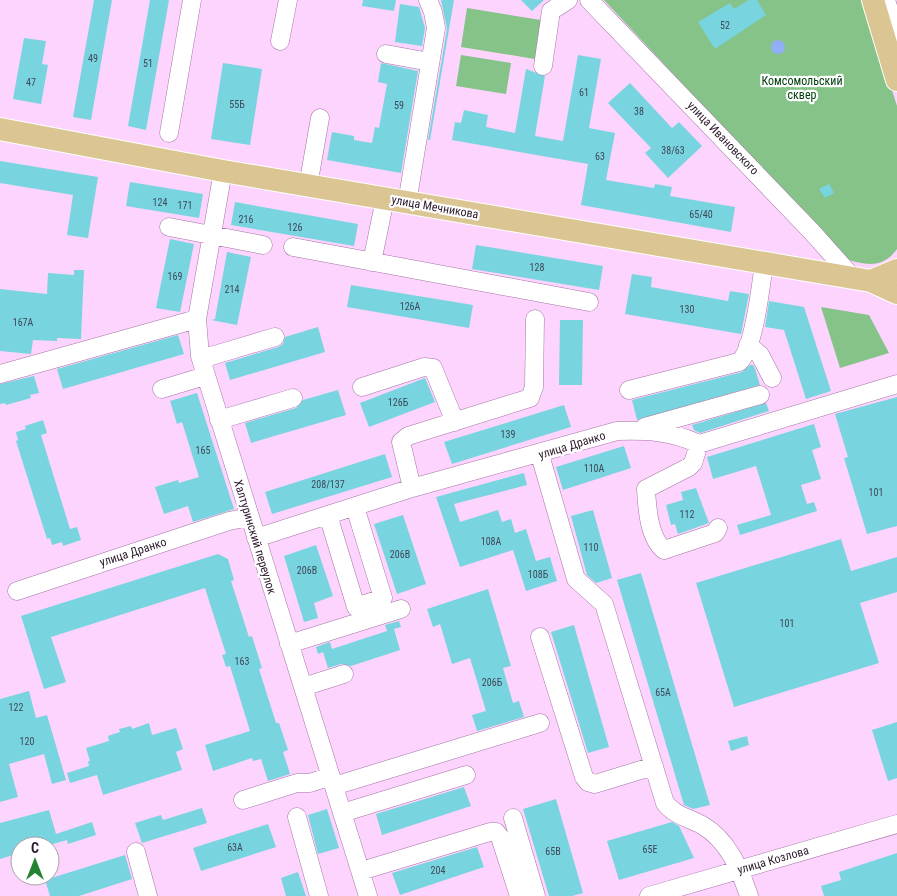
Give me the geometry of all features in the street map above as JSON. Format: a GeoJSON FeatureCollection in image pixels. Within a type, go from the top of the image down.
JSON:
{"type":"FeatureCollection","features":[{"type":"Feature","properties":{"kind":"main road"},"geometry":{"type":"LineString","coordinates":[[873,0],[897,80]]}},
{"type":"Feature","properties":{"kind":"main road","name":"улица Мечникова"},"geometry":{"type":"LineString","coordinates":[[0,129],[308,186],[862,280],[897,293]]}},
{"type":"Feature","properties":{"kind":"main road"},"geometry":{"type":"LineString","coordinates":[[862,280],[897,270]]}},
{"type":"Feature","properties":{"kind":"street"},"geometry":{"type":"LineString","coordinates":[[168,133],[192,0]]}},
{"type":"Feature","properties":{"kind":"street"},"geometry":{"type":"LineString","coordinates":[[280,42],[288,0]]}},
{"type":"Feature","properties":{"kind":"street"},"geometry":{"type":"LineString","coordinates":[[372,262],[396,201],[430,62],[436,28],[433,12],[428,0]]}},
{"type":"Feature","properties":{"kind":"street"},"geometry":{"type":"LineString","coordinates":[[543,66],[551,11],[568,0]]}},
{"type":"Feature","properties":{"kind":"street","name":"улица Ивановского"},"geometry":{"type":"LineString","coordinates":[[589,0],[815,236],[862,280]]}},
{"type":"Feature","properties":{"kind":"street"},"geometry":{"type":"LineString","coordinates":[[886,0],[897,36]]}},
{"type":"Feature","properties":{"kind":"street"},"geometry":{"type":"LineString","coordinates":[[386,54],[430,62]]}},
{"type":"Feature","properties":{"kind":"street"},"geometry":{"type":"LineString","coordinates":[[308,186],[320,118]]}},
{"type":"Feature","properties":{"kind":"street","name":"Халтуринский переулок"},"geometry":{"type":"LineString","coordinates":[[223,171],[197,319],[203,367],[368,896]]}},
{"type":"Feature","properties":{"kind":"street"},"geometry":{"type":"LineString","coordinates":[[169,228],[263,245]]}},
{"type":"Feature","properties":{"kind":"street"},"geometry":{"type":"LineString","coordinates":[[794,268],[807,263],[814,256],[815,236]]}},
{"type":"Feature","properties":{"kind":"street"},"geometry":{"type":"LineString","coordinates":[[293,247],[589,302]]}},
{"type":"Feature","properties":{"kind":"street"},"geometry":{"type":"LineString","coordinates":[[629,390],[739,362],[745,357],[764,264]]}},
{"type":"Feature","properties":{"kind":"street"},"geometry":{"type":"LineString","coordinates":[[0,374],[197,319]]}},
{"type":"Feature","properties":{"kind":"street"},"geometry":{"type":"LineString","coordinates":[[412,488],[401,442],[408,436],[530,398],[534,386],[535,320]]}},
{"type":"Feature","properties":{"kind":"street"},"geometry":{"type":"LineString","coordinates":[[162,389],[203,367],[274,337]]}},
{"type":"Feature","properties":{"kind":"street"},"geometry":{"type":"LineString","coordinates":[[748,345],[760,355],[772,378]]}},
{"type":"Feature","properties":{"kind":"street"},"geometry":{"type":"LineString","coordinates":[[362,387],[424,367],[433,368],[455,422]]}},
{"type":"Feature","properties":{"kind":"street"},"geometry":{"type":"LineString","coordinates":[[718,528],[715,533],[664,550],[659,546],[651,527],[646,489],[689,467],[693,463],[699,444],[897,384]]}},
{"type":"Feature","properties":{"kind":"street"},"geometry":{"type":"LineString","coordinates":[[630,431],[760,395]]}},
{"type":"Feature","properties":{"kind":"street"},"geometry":{"type":"LineString","coordinates":[[219,420],[293,398]]}},
{"type":"Feature","properties":{"kind":"street","name":"улица Дранко"},"geometry":{"type":"LineString","coordinates":[[256,538],[412,488],[540,455],[617,431],[678,434],[699,444]]}},
{"type":"Feature","properties":{"kind":"street"},"geometry":{"type":"LineString","coordinates":[[540,455],[576,579],[604,604],[665,803],[671,811],[703,826],[720,840],[740,869],[749,896]]}},
{"type":"Feature","properties":{"kind":"street"},"geometry":{"type":"LineString","coordinates":[[328,515],[356,606],[383,598],[355,506]]}},
{"type":"Feature","properties":{"kind":"street","name":"улица Дранко"},"geometry":{"type":"LineString","coordinates":[[17,591],[228,521],[250,517]]}},
{"type":"Feature","properties":{"kind":"street"},"geometry":{"type":"LineString","coordinates":[[289,644],[401,609]]}},
{"type":"Feature","properties":{"kind":"street"},"geometry":{"type":"LineString","coordinates":[[540,637],[584,777],[588,782],[595,784],[654,766]]}},
{"type":"Feature","properties":{"kind":"street"},"geometry":{"type":"LineString","coordinates":[[302,687],[344,674]]}},
{"type":"Feature","properties":{"kind":"street"},"geometry":{"type":"LineString","coordinates":[[242,800],[297,783],[332,781],[540,723]]}},
{"type":"Feature","properties":{"kind":"street"},"geometry":{"type":"LineString","coordinates":[[342,813],[466,775]]}},
{"type":"Feature","properties":{"kind":"street"},"geometry":{"type":"LineString","coordinates":[[297,817],[319,896]]}},
{"type":"Feature","properties":{"kind":"street"},"geometry":{"type":"LineString","coordinates":[[513,818],[536,896]]}},
{"type":"Feature","properties":{"kind":"street","name":"улица Козлова"},"geometry":{"type":"LineString","coordinates":[[649,896],[897,824]]}},
{"type":"Feature","properties":{"kind":"street"},"geometry":{"type":"LineString","coordinates":[[360,871],[490,832],[496,832],[500,837],[519,896]]}},
{"type":"Feature","properties":{"kind":"street"},"geometry":{"type":"LineString","coordinates":[[136,852],[148,896]]}},
{"type":"Feature","properties":{"kind":"green space","name":"Комсомольский сквер"},"geometry":{"type":"Polygon","coordinates":[[[604,0],[864,0],[897,106],[897,249],[892,255],[886,260],[874,264],[846,259],[604,0]]]}},
{"type":"Feature","properties":{"kind":"green space"},"geometry":{"type":"Polygon","coordinates":[[[467,8],[541,20],[535,59],[461,47],[467,8]]]}},
{"type":"Feature","properties":{"kind":"green space"},"geometry":{"type":"Polygon","coordinates":[[[461,55],[511,63],[506,94],[456,86],[461,55]]]}},
{"type":"Feature","properties":{"kind":"green space"},"geometry":{"type":"Polygon","coordinates":[[[821,307],[869,315],[889,353],[840,368],[821,307]]]}},
{"type":"Feature","properties":{"kind":"water"},"geometry":{"type":"Polygon","coordinates":[[[778,40],[783,42],[785,47],[783,52],[778,54],[773,52],[771,47],[773,42],[778,40]]]}},
{"type":"Feature","properties":{"kind":"building"},"geometry":{"type":"Polygon","coordinates":[[[94,0],[112,0],[91,120],[73,117],[94,0]]]}},
{"type":"Feature","properties":{"kind":"building"},"geometry":{"type":"Polygon","coordinates":[[[150,0],[169,0],[146,130],[128,126],[150,0]]]}},
{"type":"Feature","properties":{"kind":"building"},"geometry":{"type":"Polygon","coordinates":[[[363,0],[396,0],[394,11],[362,6],[363,0]]]}},
{"type":"Feature","properties":{"kind":"building"},"geometry":{"type":"Polygon","coordinates":[[[441,0],[454,0],[430,140],[428,140],[447,29],[441,0]]]}},
{"type":"Feature","properties":{"kind":"building"},"geometry":{"type":"Polygon","coordinates":[[[521,0],[544,0],[532,11],[521,0]]]}},
{"type":"Feature","properties":{"kind":"building"},"geometry":{"type":"Polygon","coordinates":[[[749,0],[757,0],[766,15],[715,49],[698,22],[730,3],[734,9],[749,0]]]}},
{"type":"Feature","properties":{"kind":"building"},"geometry":{"type":"Polygon","coordinates":[[[400,4],[419,7],[425,28],[422,46],[395,42],[400,4]]]}},
{"type":"Feature","properties":{"kind":"building"},"geometry":{"type":"Polygon","coordinates":[[[24,38],[46,41],[42,64],[48,65],[41,104],[13,99],[24,38]]]}},
{"type":"Feature","properties":{"kind":"building"},"geometry":{"type":"Polygon","coordinates":[[[578,55],[601,59],[589,128],[615,133],[606,180],[654,188],[655,184],[672,187],[670,196],[735,207],[731,232],[581,205],[588,164],[452,140],[455,122],[461,123],[464,110],[488,115],[486,127],[515,133],[526,69],[545,76],[535,136],[563,141],[578,55]]]}},
{"type":"Feature","properties":{"kind":"building"},"geometry":{"type":"Polygon","coordinates":[[[223,63],[262,69],[250,145],[211,139],[223,63]]]}},
{"type":"Feature","properties":{"kind":"building"},"geometry":{"type":"Polygon","coordinates":[[[381,63],[418,71],[401,173],[327,160],[332,132],[354,136],[354,140],[372,143],[375,127],[379,128],[387,84],[378,82],[381,63]]]}},
{"type":"Feature","properties":{"kind":"building"},"geometry":{"type":"Polygon","coordinates":[[[630,83],[672,128],[679,122],[702,146],[668,178],[645,153],[651,148],[608,103],[630,83]]]}},
{"type":"Feature","properties":{"kind":"building"},"geometry":{"type":"Polygon","coordinates":[[[0,161],[98,177],[88,238],[67,235],[73,195],[0,183],[0,161]]]}},
{"type":"Feature","properties":{"kind":"building"},"geometry":{"type":"Polygon","coordinates":[[[130,182],[203,194],[199,218],[126,206],[130,182]]]}},
{"type":"Feature","properties":{"kind":"building"},"geometry":{"type":"Polygon","coordinates":[[[829,184],[834,193],[825,198],[819,189],[829,184]]]}},
{"type":"Feature","properties":{"kind":"building"},"geometry":{"type":"Polygon","coordinates":[[[235,202],[358,224],[354,246],[231,225],[235,202]]]}},
{"type":"Feature","properties":{"kind":"building"},"geometry":{"type":"Polygon","coordinates":[[[170,239],[194,244],[180,312],[156,308],[170,239]]]}},
{"type":"Feature","properties":{"kind":"building"},"geometry":{"type":"Polygon","coordinates":[[[476,245],[603,266],[599,290],[472,269],[476,245]]]}},
{"type":"Feature","properties":{"kind":"building"},"geometry":{"type":"Polygon","coordinates":[[[227,252],[251,257],[237,325],[211,320],[215,319],[227,252]]]}},
{"type":"Feature","properties":{"kind":"building"},"geometry":{"type":"Polygon","coordinates":[[[74,270],[84,270],[81,339],[33,340],[31,354],[0,351],[0,289],[47,294],[48,273],[74,275],[74,270]]]}},
{"type":"Feature","properties":{"kind":"building"},"geometry":{"type":"Polygon","coordinates":[[[632,274],[652,277],[651,287],[728,301],[730,291],[749,294],[741,334],[625,314],[632,274]]]}},
{"type":"Feature","properties":{"kind":"building"},"geometry":{"type":"Polygon","coordinates":[[[351,285],[473,305],[469,328],[347,307],[351,285]]]}},
{"type":"Feature","properties":{"kind":"building"},"geometry":{"type":"Polygon","coordinates":[[[769,301],[804,307],[831,391],[806,399],[784,330],[765,327],[769,301]]]}},
{"type":"Feature","properties":{"kind":"building"},"geometry":{"type":"Polygon","coordinates":[[[560,320],[583,320],[582,385],[559,385],[560,320]]]}},
{"type":"Feature","properties":{"kind":"building"},"geometry":{"type":"Polygon","coordinates":[[[318,327],[325,352],[230,380],[225,363],[278,347],[283,344],[285,337],[318,327]]]}},
{"type":"Feature","properties":{"kind":"building"},"geometry":{"type":"Polygon","coordinates":[[[178,335],[184,354],[63,389],[57,369],[178,335]]]}},
{"type":"Feature","properties":{"kind":"building"},"geometry":{"type":"Polygon","coordinates":[[[750,365],[753,365],[755,369],[760,385],[637,420],[632,400],[742,372],[750,365]]]}},
{"type":"Feature","properties":{"kind":"building"},"geometry":{"type":"Polygon","coordinates":[[[34,376],[39,393],[30,395],[31,398],[6,405],[5,403],[0,404],[0,384],[34,376]]]}},
{"type":"Feature","properties":{"kind":"building"},"geometry":{"type":"Polygon","coordinates":[[[425,378],[435,402],[369,427],[360,403],[425,378]]]}},
{"type":"Feature","properties":{"kind":"building"},"geometry":{"type":"Polygon","coordinates":[[[338,390],[346,415],[251,443],[245,423],[296,408],[303,400],[338,390]]]}},
{"type":"Feature","properties":{"kind":"building"},"geometry":{"type":"Polygon","coordinates":[[[197,393],[234,509],[193,522],[188,506],[164,514],[155,487],[178,480],[179,483],[199,477],[182,422],[177,424],[170,401],[197,393]]]}},
{"type":"Feature","properties":{"kind":"building"},"geometry":{"type":"Polygon","coordinates":[[[897,397],[897,526],[867,534],[844,458],[848,457],[835,414],[897,397]]]}},
{"type":"Feature","properties":{"kind":"building"},"geometry":{"type":"Polygon","coordinates":[[[766,403],[769,411],[700,433],[694,430],[692,425],[766,403]]]}},
{"type":"Feature","properties":{"kind":"building"},"geometry":{"type":"Polygon","coordinates":[[[564,405],[571,427],[452,464],[444,442],[564,405]]]}},
{"type":"Feature","properties":{"kind":"building"},"geometry":{"type":"Polygon","coordinates":[[[43,420],[47,433],[41,435],[70,529],[77,527],[81,540],[63,546],[62,542],[52,545],[50,538],[47,539],[16,441],[18,440],[16,432],[26,429],[25,426],[43,420]]]}},
{"type":"Feature","properties":{"kind":"building"},"geometry":{"type":"Polygon","coordinates":[[[814,424],[821,447],[812,450],[821,479],[801,485],[807,504],[814,502],[817,511],[740,535],[737,525],[771,515],[756,466],[713,479],[707,457],[814,424]]]}},
{"type":"Feature","properties":{"kind":"building"},"geometry":{"type":"Polygon","coordinates":[[[624,446],[631,468],[563,490],[556,467],[624,446]]]}},
{"type":"Feature","properties":{"kind":"building"},"geometry":{"type":"Polygon","coordinates":[[[385,454],[392,477],[272,514],[265,492],[385,454]]]}},
{"type":"Feature","properties":{"kind":"building"},"geometry":{"type":"Polygon","coordinates":[[[524,473],[527,485],[454,504],[460,522],[498,510],[502,522],[511,519],[515,533],[526,529],[536,561],[550,557],[557,581],[526,591],[513,550],[460,567],[436,497],[524,473]]]}},
{"type":"Feature","properties":{"kind":"building"},"geometry":{"type":"Polygon","coordinates":[[[696,488],[709,523],[678,534],[675,524],[671,525],[666,505],[683,500],[681,492],[696,488]]]}},
{"type":"Feature","properties":{"kind":"building"},"geometry":{"type":"Polygon","coordinates":[[[593,510],[612,578],[596,583],[587,575],[571,516],[593,510]]]}},
{"type":"Feature","properties":{"kind":"building"},"geometry":{"type":"Polygon","coordinates":[[[403,515],[426,584],[397,594],[374,524],[403,515]]]}},
{"type":"Feature","properties":{"kind":"building"},"geometry":{"type":"Polygon","coordinates":[[[841,539],[851,571],[897,557],[897,592],[860,603],[879,663],[734,707],[696,583],[841,539]]]}},
{"type":"Feature","properties":{"kind":"building"},"geometry":{"type":"Polygon","coordinates":[[[316,545],[333,596],[314,603],[318,618],[304,622],[284,556],[316,545]]]}},
{"type":"Feature","properties":{"kind":"building"},"geometry":{"type":"Polygon","coordinates":[[[218,554],[228,559],[234,580],[231,581],[249,637],[252,636],[262,668],[259,669],[276,723],[279,723],[288,750],[283,752],[290,774],[268,781],[261,759],[253,761],[252,758],[213,771],[205,745],[250,731],[230,666],[226,667],[222,655],[226,654],[205,588],[51,637],[66,682],[44,689],[21,616],[218,554]]]}},
{"type":"Feature","properties":{"kind":"building"},"geometry":{"type":"Polygon","coordinates":[[[641,573],[710,805],[693,809],[684,805],[617,580],[641,573]]]}},
{"type":"Feature","properties":{"kind":"building"},"geometry":{"type":"Polygon","coordinates":[[[488,589],[511,666],[503,668],[513,703],[519,701],[524,717],[477,731],[472,715],[486,711],[470,658],[452,664],[440,624],[433,627],[427,609],[488,589]]]}},
{"type":"Feature","properties":{"kind":"building"},"geometry":{"type":"Polygon","coordinates":[[[399,621],[401,627],[394,629],[400,650],[351,666],[341,664],[328,668],[323,652],[318,654],[316,647],[330,642],[332,649],[387,631],[385,625],[399,621]]]}},
{"type":"Feature","properties":{"kind":"building"},"geometry":{"type":"Polygon","coordinates":[[[574,625],[609,747],[588,753],[551,632],[574,625]]]}},
{"type":"Feature","properties":{"kind":"building"},"geometry":{"type":"Polygon","coordinates":[[[29,691],[36,718],[47,715],[66,780],[52,784],[44,754],[9,764],[18,797],[0,802],[0,699],[29,691]]]}},
{"type":"Feature","properties":{"kind":"building"},"geometry":{"type":"Polygon","coordinates":[[[897,722],[897,778],[888,781],[872,730],[897,722]]]}},
{"type":"Feature","properties":{"kind":"building"},"geometry":{"type":"Polygon","coordinates":[[[149,723],[152,735],[176,728],[183,749],[176,752],[182,770],[103,795],[97,775],[70,783],[67,773],[89,766],[88,761],[90,761],[86,748],[109,741],[108,736],[120,732],[119,729],[131,726],[132,729],[149,723]]]}},
{"type":"Feature","properties":{"kind":"building"},"geometry":{"type":"Polygon","coordinates":[[[747,736],[749,745],[731,751],[728,741],[747,736]]]}},
{"type":"Feature","properties":{"kind":"building"},"geometry":{"type":"Polygon","coordinates":[[[464,787],[471,806],[382,835],[376,814],[464,787]]]}},
{"type":"Feature","properties":{"kind":"building"},"geometry":{"type":"Polygon","coordinates":[[[556,799],[583,893],[572,896],[549,896],[523,809],[556,799]]]}},
{"type":"Feature","properties":{"kind":"building"},"geometry":{"type":"Polygon","coordinates":[[[202,808],[207,823],[142,843],[135,823],[161,815],[163,820],[202,808]]]}},
{"type":"Feature","properties":{"kind":"building"},"geometry":{"type":"Polygon","coordinates":[[[327,809],[339,848],[318,854],[308,815],[327,809]]]}},
{"type":"Feature","properties":{"kind":"building"},"geometry":{"type":"Polygon","coordinates":[[[49,810],[56,834],[92,822],[96,835],[68,844],[67,840],[60,842],[60,836],[10,836],[10,856],[0,859],[0,823],[49,810]]]}},
{"type":"Feature","properties":{"kind":"building"},"geometry":{"type":"Polygon","coordinates":[[[672,822],[679,826],[694,858],[619,880],[607,841],[672,822]]]}},
{"type":"Feature","properties":{"kind":"building"},"geometry":{"type":"Polygon","coordinates":[[[268,824],[276,847],[201,871],[193,848],[268,824]]]}},
{"type":"Feature","properties":{"kind":"building"},"geometry":{"type":"Polygon","coordinates":[[[477,847],[484,867],[400,895],[392,873],[477,847]]]}},
{"type":"Feature","properties":{"kind":"building"},"geometry":{"type":"Polygon","coordinates":[[[897,853],[897,896],[824,896],[821,886],[841,880],[839,872],[897,853]]]}},
{"type":"Feature","properties":{"kind":"building"},"geometry":{"type":"Polygon","coordinates":[[[125,855],[132,879],[79,896],[50,896],[47,886],[60,886],[60,875],[125,855]]]}},
{"type":"Feature","properties":{"kind":"building"},"geometry":{"type":"Polygon","coordinates":[[[298,872],[306,896],[286,896],[281,878],[298,872]]]}}]}
